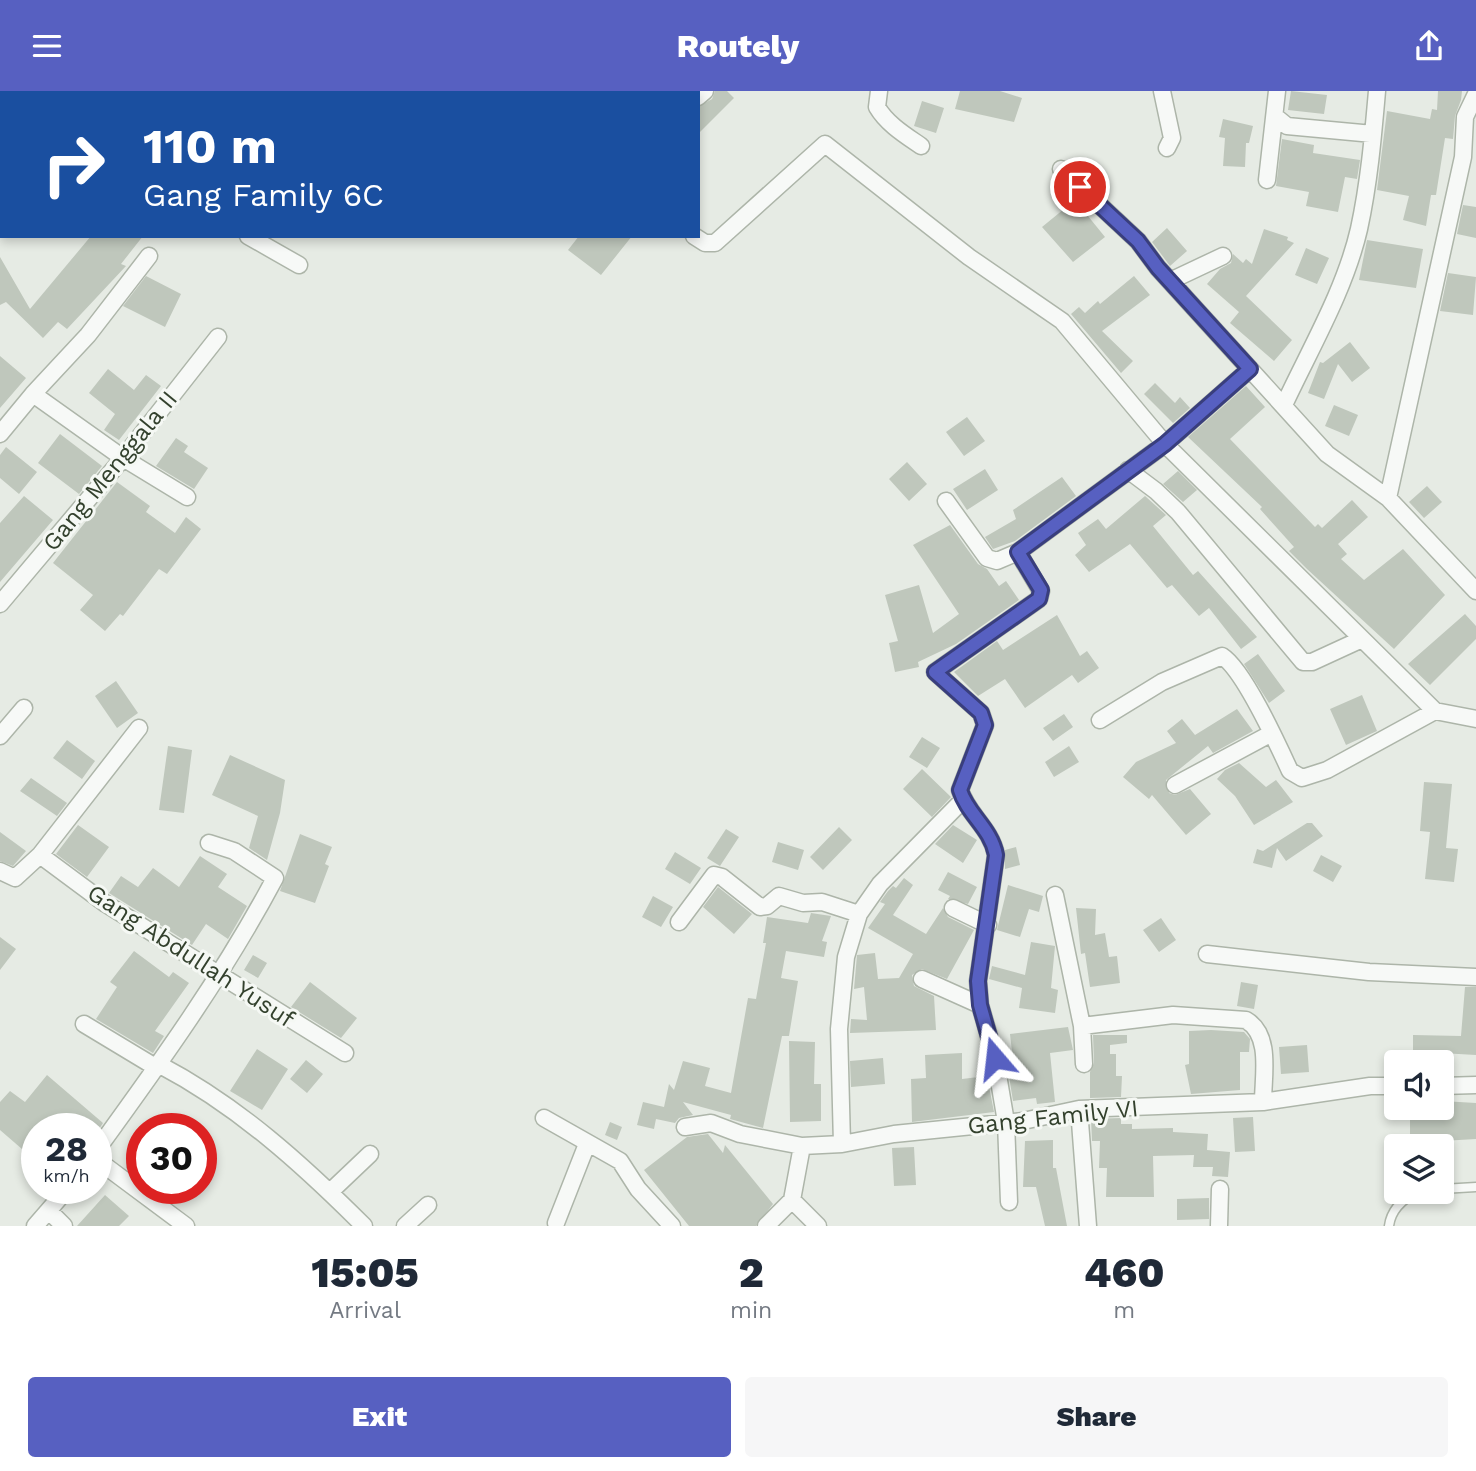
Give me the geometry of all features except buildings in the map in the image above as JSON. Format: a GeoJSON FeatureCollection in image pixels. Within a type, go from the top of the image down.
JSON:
{"type":"FeatureCollection","features":[{"type":"Feature","properties":{"kind":"street"},"geometry":{"type":"LineString","coordinates":[[879,91],[876,103],[880,113],[898,131],[921,146]]}},
{"type":"Feature","properties":{"kind":"street"},"geometry":{"type":"LineString","coordinates":[[1162,91],[1172,138],[1167,148]]}},
{"type":"Feature","properties":{"kind":"street"},"geometry":{"type":"LineString","coordinates":[[1267,180],[1277,91]]}},
{"type":"Feature","properties":{"kind":"street"},"geometry":{"type":"LineString","coordinates":[[1283,405],[1341,280],[1358,231],[1377,91]]}},
{"type":"Feature","properties":{"kind":"street"},"geometry":{"type":"LineString","coordinates":[[1388,498],[1469,158],[1465,117],[1476,94]]}},
{"type":"Feature","properties":{"kind":"street"},"geometry":{"type":"LineString","coordinates":[[1276,117],[1287,126],[1373,134]]}},
{"type":"Feature","properties":{"kind":"street"},"geometry":{"type":"LineString","coordinates":[[697,238],[705,243],[715,243],[825,144],[969,257],[1062,321],[1165,444],[1435,711],[1476,719]]}},
{"type":"Feature","properties":{"kind":"street"},"geometry":{"type":"LineString","coordinates":[[1061,169],[1138,241],[1170,281],[1327,454],[1388,498],[1476,591]]}},
{"type":"Feature","properties":{"kind":"street"},"geometry":{"type":"LineString","coordinates":[[252,238],[299,265]]}},
{"type":"Feature","properties":{"kind":"street"},"geometry":{"type":"LineString","coordinates":[[0,435],[33,394],[88,335],[149,256]]}},
{"type":"Feature","properties":{"kind":"street"},"geometry":{"type":"LineString","coordinates":[[1170,281],[1223,256]]}},
{"type":"Feature","properties":{"kind":"street","name":"Gang Menggala II"},"geometry":{"type":"LineString","coordinates":[[0,604],[123,458],[218,337]]}},
{"type":"Feature","properties":{"kind":"street"},"geometry":{"type":"LineString","coordinates":[[946,501],[987,558],[996,561],[1018,552],[1165,444],[1250,369]]}},
{"type":"Feature","properties":{"kind":"street"},"geometry":{"type":"LineString","coordinates":[[33,394],[123,458],[187,497]]}},
{"type":"Feature","properties":{"kind":"street"},"geometry":{"type":"LineString","coordinates":[[1128,470],[1178,512],[1303,662],[1312,662],[1362,639]]}},
{"type":"Feature","properties":{"kind":"street"},"geometry":{"type":"LineString","coordinates":[[1009,1202],[1006,1122],[995,1058],[980,1005],[978,981],[996,855],[994,844],[981,820],[963,800],[961,784],[985,725],[981,713],[935,672],[1039,599],[1041,590],[1018,552]]}},
{"type":"Feature","properties":{"kind":"street"},"geometry":{"type":"LineString","coordinates":[[1100,720],[1162,682],[1222,656],[1229,661],[1272,733],[1290,771],[1302,778],[1311,778],[1435,711]]}},
{"type":"Feature","properties":{"kind":"street"},"geometry":{"type":"LineString","coordinates":[[0,736],[24,708]]}},
{"type":"Feature","properties":{"kind":"street"},"geometry":{"type":"LineString","coordinates":[[0,871],[15,878],[40,855],[139,728]]}},
{"type":"Feature","properties":{"kind":"street"},"geometry":{"type":"LineString","coordinates":[[1175,785],[1272,733]]}},
{"type":"Feature","properties":{"kind":"street"},"geometry":{"type":"LineString","coordinates":[[842,1144],[839,1029],[846,957],[859,914],[880,884],[963,800]]}},
{"type":"Feature","properties":{"kind":"street"},"geometry":{"type":"LineString","coordinates":[[112,1129],[158,1067],[251,923],[275,878],[234,851],[209,843]]}},
{"type":"Feature","properties":{"kind":"street","name":"Gang Abdullah Yusuf"},"geometry":{"type":"LineString","coordinates":[[40,855],[106,904],[345,1053]]}},
{"type":"Feature","properties":{"kind":"street"},"geometry":{"type":"LineString","coordinates":[[679,922],[714,875],[722,877],[760,907],[767,906],[779,896],[803,903],[822,902],[859,914]]}},
{"type":"Feature","properties":{"kind":"street"},"geometry":{"type":"LineString","coordinates":[[1055,895],[1082,1027],[1084,1064]]}},
{"type":"Feature","properties":{"kind":"street"},"geometry":{"type":"LineString","coordinates":[[953,908],[988,925]]}},
{"type":"Feature","properties":{"kind":"street"},"geometry":{"type":"LineString","coordinates":[[1207,954],[1369,972],[1476,977]]}},
{"type":"Feature","properties":{"kind":"street"},"geometry":{"type":"LineString","coordinates":[[922,979],[980,1005]]}},
{"type":"Feature","properties":{"kind":"street"},"geometry":{"type":"LineString","coordinates":[[1082,1027],[1172,1015],[1246,1020],[1256,1026],[1262,1039],[1263,1102]]}},
{"type":"Feature","properties":{"kind":"street"},"geometry":{"type":"LineString","coordinates":[[84,1024],[158,1067],[190,1081],[244,1119],[298,1161],[364,1226]]}},
{"type":"Feature","properties":{"kind":"street","name":"Gang Family VI"},"geometry":{"type":"LineString","coordinates":[[685,1126],[711,1123],[740,1134],[802,1146],[842,1144],[1006,1122],[1079,1109],[1263,1102],[1384,1086]]}},
{"type":"Feature","properties":{"kind":"street"},"geometry":{"type":"LineString","coordinates":[[1454,1086],[1476,1086]]}},
{"type":"Feature","properties":{"kind":"street"},"geometry":{"type":"LineString","coordinates":[[1079,1109],[1088,1226]]}},
{"type":"Feature","properties":{"kind":"street"},"geometry":{"type":"LineString","coordinates":[[544,1118],[620,1161],[638,1189],[673,1226]]}},
{"type":"Feature","properties":{"kind":"street"},"geometry":{"type":"LineString","coordinates":[[556,1223],[587,1144]]}},
{"type":"Feature","properties":{"kind":"street"},"geometry":{"type":"LineString","coordinates":[[766,1226],[792,1200],[802,1146]]}},
{"type":"Feature","properties":{"kind":"street"},"geometry":{"type":"LineString","coordinates":[[330,1192],[370,1154]]}},
{"type":"Feature","properties":{"kind":"street"},"geometry":{"type":"LineString","coordinates":[[112,1171],[186,1226]]}},
{"type":"Feature","properties":{"kind":"street"},"geometry":{"type":"LineString","coordinates":[[1219,1226],[1220,1189]]}},
{"type":"Feature","properties":{"kind":"street"},"geometry":{"type":"LineString","coordinates":[[792,1200],[818,1226]]}},
{"type":"Feature","properties":{"kind":"street"},"geometry":{"type":"LineString","coordinates":[[35,1226],[56,1204]]}},
{"type":"Feature","properties":{"kind":"street"},"geometry":{"type":"LineString","coordinates":[[405,1226],[428,1205]]}},
{"type":"Feature","properties":{"kind":"street"},"geometry":{"type":"LineString","coordinates":[[50,1212],[64,1226]]}},
{"type":"Feature","properties":{"kind":"lane"},"geometry":{"type":"LineString","coordinates":[[1454,1188],[1476,1187]]}},
{"type":"Feature","properties":{"kind":"lane"},"geometry":{"type":"LineString","coordinates":[[1389,1226],[1390,1216],[1400,1204]]}},
{"type":"Feature","properties":{"kind":"route"},"geometry":{"type":"LineString","coordinates":[[995,1058],[980,1005],[978,981],[996,855],[994,844],[981,820],[963,800],[960,790],[985,725],[981,713],[954,686],[935,672],[964,649],[1039,599],[1041,590],[1018,552],[1165,444],[1250,369],[1158,268],[1138,241],[1080,187]]}}]}
